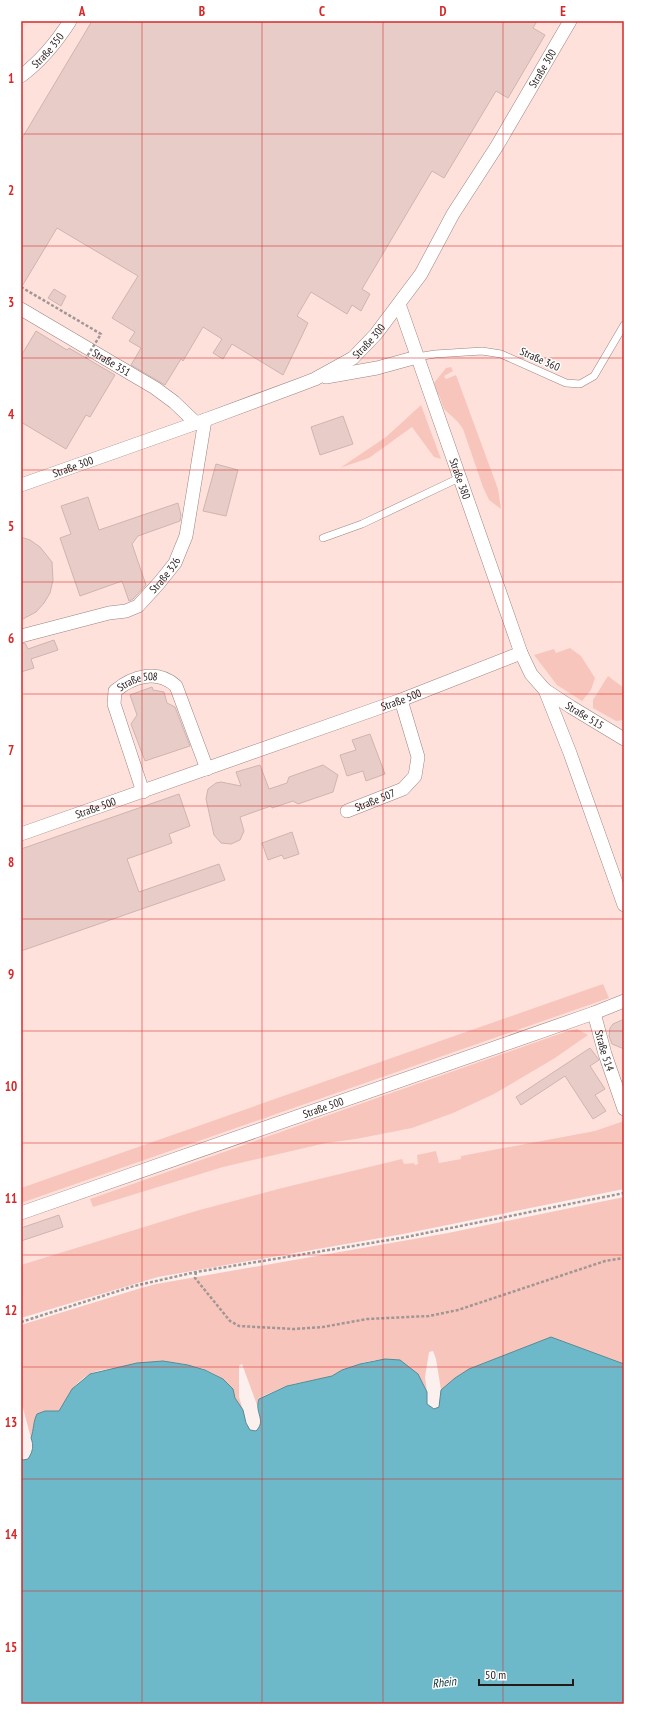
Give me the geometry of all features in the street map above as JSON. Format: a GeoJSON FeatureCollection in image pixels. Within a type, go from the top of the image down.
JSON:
{"type":"FeatureCollection","features":[{"type":"Feature","properties":{"kind":"street","name":"Straße 350"},"geometry":{"type":"LineString","coordinates":[[21,76],[43,58],[60,37],[70,21]]}},
{"type":"Feature","properties":{"kind":"street","name":"Straße 300"},"geometry":{"type":"LineString","coordinates":[[21,485],[314,379],[353,358],[376,334],[421,274],[453,214],[497,146],[570,21]]}},
{"type":"Feature","properties":{"kind":"street","name":"Straße 380"},"geometry":{"type":"LineString","coordinates":[[399,304],[416,357],[521,652]]}},
{"type":"Feature","properties":{"kind":"street","name":"Straße 351"},"geometry":{"type":"LineString","coordinates":[[23,313],[155,388],[200,421]]}},
{"type":"Feature","properties":{"kind":"street"},"geometry":{"type":"LineString","coordinates":[[314,379],[377,368],[416,357]]}},
{"type":"Feature","properties":{"kind":"street","name":"Straße 326"},"geometry":{"type":"LineString","coordinates":[[21,636],[109,613],[126,611],[138,606],[159,583],[175,563],[186,536],[200,421]]}},
{"type":"Feature","properties":{"kind":"street"},"geometry":{"type":"LineString","coordinates":[[521,652],[531,674],[546,690],[624,905]]}},
{"type":"Feature","properties":{"kind":"street","name":"Straße 500"},"geometry":{"type":"LineString","coordinates":[[21,834],[401,700],[521,652]]}},
{"type":"Feature","properties":{"kind":"street","name":"Straße 508"},"geometry":{"type":"LineString","coordinates":[[143,792],[114,704],[115,691],[133,680],[158,675],[169,680],[176,686],[207,769]]}},
{"type":"Feature","properties":{"kind":"street","name":"Straße 515"},"geometry":{"type":"LineString","coordinates":[[546,690],[571,707],[624,738]]}},
{"type":"Feature","properties":{"kind":"street","name":"Straße 507"},"geometry":{"type":"LineString","coordinates":[[346,811],[403,790],[415,776],[418,757],[401,700]]}},
{"type":"Feature","properties":{"kind":"street","name":"Straße 500"},"geometry":{"type":"LineString","coordinates":[[21,1213],[594,1013],[624,1001]]}},
{"type":"Feature","properties":{"kind":"street","name":"Straße 514"},"geometry":{"type":"LineString","coordinates":[[594,1013],[605,1054],[624,1109]]}},
{"type":"Feature","properties":{"kind":"lane","name":"Straße 360"},"geometry":{"type":"LineString","coordinates":[[416,357],[435,354],[482,351],[501,354],[566,383],[580,384],[594,376],[624,325]]}},
{"type":"Feature","properties":{"kind":"lane"},"geometry":{"type":"LineString","coordinates":[[323,538],[362,524],[459,478]]}},
{"type":"Feature","properties":{"kind":"path"},"geometry":{"type":"LineString","coordinates":[[21,287],[101,334],[86,358]]}},
{"type":"Feature","properties":{"kind":"path"},"geometry":{"type":"LineString","coordinates":[[21,1322],[134,1286],[196,1272],[401,1238],[624,1193]]}},
{"type":"Feature","properties":{"kind":"path"},"geometry":{"type":"LineString","coordinates":[[196,1272],[195,1278],[230,1321],[239,1326],[294,1329],[323,1327],[367,1319],[429,1316],[458,1310],[605,1261],[624,1258]]}},
{"type":"Feature","properties":{"kind":"shaded area"},"geometry":{"type":"Polygon","coordinates":[[[21,21],[624,21],[624,1130],[21,1272],[21,21]]]}},
{"type":"Feature","properties":{"kind":"shaded area"},"geometry":{"type":"Polygon","coordinates":[[[451,367],[453,371],[444,376],[446,379],[456,375],[498,489],[501,509],[489,500],[463,429],[444,409],[438,395],[434,383],[446,368],[451,367]]]}},
{"type":"Feature","properties":{"kind":"shaded area"},"geometry":{"type":"Polygon","coordinates":[[[421,405],[441,459],[434,457],[412,427],[369,458],[340,468],[386,437],[421,405]]]}},
{"type":"Feature","properties":{"kind":"shaded area"},"geometry":{"type":"Polygon","coordinates":[[[570,648],[581,656],[595,678],[591,690],[582,701],[557,685],[534,655],[554,649],[556,653],[570,648]]]}},
{"type":"Feature","properties":{"kind":"shaded area"},"geometry":{"type":"Polygon","coordinates":[[[608,676],[624,688],[624,720],[616,721],[593,708],[593,700],[608,676]]]}},
{"type":"Feature","properties":{"kind":"shaded area"},"geometry":{"type":"Polygon","coordinates":[[[603,984],[609,998],[21,1203],[21,1188],[603,984]]]}},
{"type":"Feature","properties":{"kind":"shaded area"},"geometry":{"type":"Polygon","coordinates":[[[577,1029],[588,1035],[555,1058],[494,1094],[453,1113],[412,1128],[356,1139],[326,1143],[223,1167],[93,1207],[90,1199],[565,1032],[577,1029]]]}},
{"type":"Feature","properties":{"kind":"shaded area"},"geometry":{"type":"Polygon","coordinates":[[[624,1121],[624,1189],[403,1234],[158,1277],[21,1318],[21,1265],[196,1211],[282,1188],[402,1159],[404,1164],[414,1163],[415,1165],[418,1164],[417,1155],[436,1151],[439,1163],[461,1159],[461,1156],[595,1131],[624,1121]]]}},
{"type":"Feature","properties":{"kind":"shaded area"},"geometry":{"type":"Polygon","coordinates":[[[624,1197],[624,1364],[551,1337],[469,1369],[441,1390],[436,1359],[433,1351],[429,1352],[425,1377],[427,1392],[420,1379],[412,1370],[392,1360],[380,1360],[368,1361],[356,1365],[327,1378],[284,1387],[259,1398],[257,1405],[242,1364],[239,1366],[239,1397],[243,1410],[228,1384],[212,1373],[188,1364],[162,1362],[148,1363],[102,1370],[84,1377],[72,1390],[59,1411],[45,1411],[34,1421],[35,1429],[31,1438],[21,1401],[21,1325],[156,1284],[448,1233],[624,1197]]]}},
{"type":"Feature","properties":{"kind":"water","name":"Rhein"},"geometry":{"type":"Polygon","coordinates":[[[551,1337],[624,1364],[624,1704],[21,1704],[21,1457],[23,1460],[28,1459],[32,1451],[33,1446],[31,1438],[37,1414],[45,1411],[59,1411],[72,1389],[90,1374],[137,1363],[163,1361],[188,1365],[205,1370],[223,1379],[233,1389],[235,1398],[243,1410],[246,1423],[250,1430],[256,1431],[260,1423],[258,1408],[259,1399],[287,1386],[332,1376],[342,1370],[360,1364],[385,1359],[400,1360],[418,1374],[427,1392],[427,1404],[434,1409],[439,1407],[441,1390],[469,1369],[551,1337]]]}},
{"type":"Feature","properties":{"kind":"building"},"geometry":{"type":"Polygon","coordinates":[[[92,21],[537,21],[533,28],[545,35],[508,98],[496,91],[444,178],[432,171],[362,289],[370,294],[361,311],[352,305],[347,314],[311,292],[297,316],[308,323],[283,375],[232,344],[223,359],[213,353],[222,339],[203,327],[183,361],[181,359],[165,385],[131,365],[141,348],[129,341],[135,332],[112,318],[138,276],[57,228],[21,288],[21,140],[92,21]]]}},
{"type":"Feature","properties":{"kind":"building"},"geometry":{"type":"Polygon","coordinates":[[[54,289],[66,296],[61,306],[48,298],[54,289]]]}},
{"type":"Feature","properties":{"kind":"building"},"geometry":{"type":"Polygon","coordinates":[[[36,331],[67,350],[69,348],[115,375],[90,417],[86,415],[66,449],[21,422],[21,356],[36,331]]]}},
{"type":"Feature","properties":{"kind":"building"},"geometry":{"type":"Polygon","coordinates":[[[343,416],[353,444],[320,455],[311,427],[343,416]]]}},
{"type":"Feature","properties":{"kind":"building"},"geometry":{"type":"Polygon","coordinates":[[[216,464],[238,470],[226,516],[203,511],[216,464]]]}},
{"type":"Feature","properties":{"kind":"building"},"geometry":{"type":"Polygon","coordinates":[[[88,497],[99,530],[178,503],[181,515],[180,521],[138,536],[132,544],[146,585],[133,599],[129,601],[122,581],[80,596],[60,538],[71,534],[61,506],[88,497]]]}},
{"type":"Feature","properties":{"kind":"building"},"geometry":{"type":"Polygon","coordinates":[[[21,537],[30,540],[40,547],[52,562],[53,580],[50,593],[44,603],[36,612],[21,620],[21,537]]]}},
{"type":"Feature","properties":{"kind":"building"},"geometry":{"type":"Polygon","coordinates":[[[54,640],[58,650],[31,659],[34,668],[21,672],[21,644],[25,643],[28,649],[54,640]]]}},
{"type":"Feature","properties":{"kind":"building"},"geometry":{"type":"Polygon","coordinates":[[[152,687],[153,690],[164,692],[167,703],[175,707],[190,746],[145,761],[131,724],[137,715],[130,695],[152,687]]]}},
{"type":"Feature","properties":{"kind":"building"},"geometry":{"type":"Polygon","coordinates":[[[370,734],[385,774],[366,781],[363,771],[347,776],[340,755],[356,750],[352,740],[370,734]]]}},
{"type":"Feature","properties":{"kind":"building"},"geometry":{"type":"Polygon","coordinates":[[[260,765],[269,789],[287,783],[289,777],[323,765],[338,775],[333,792],[298,804],[293,801],[272,808],[271,806],[240,817],[244,831],[240,840],[231,844],[221,843],[214,835],[206,799],[208,789],[216,783],[221,782],[241,786],[236,772],[260,765]]]}},
{"type":"Feature","properties":{"kind":"building"},"geometry":{"type":"Polygon","coordinates":[[[179,794],[190,826],[169,834],[172,843],[127,859],[139,892],[219,864],[225,880],[21,951],[21,849],[179,794]]]}},
{"type":"Feature","properties":{"kind":"building"},"geometry":{"type":"Polygon","coordinates":[[[292,832],[299,854],[284,859],[282,855],[268,860],[262,843],[292,832]]]}},
{"type":"Feature","properties":{"kind":"building"},"geometry":{"type":"Polygon","coordinates":[[[624,1019],[624,1049],[612,1044],[609,1036],[610,1028],[613,1024],[624,1019]]]}},
{"type":"Feature","properties":{"kind":"building"},"geometry":{"type":"Polygon","coordinates":[[[590,1048],[599,1060],[590,1066],[605,1089],[595,1095],[606,1111],[593,1119],[565,1076],[521,1105],[516,1097],[590,1048]]]}},
{"type":"Feature","properties":{"kind":"building"},"geometry":{"type":"Polygon","coordinates":[[[59,1215],[63,1227],[21,1241],[21,1228],[59,1215]]]}}]}
